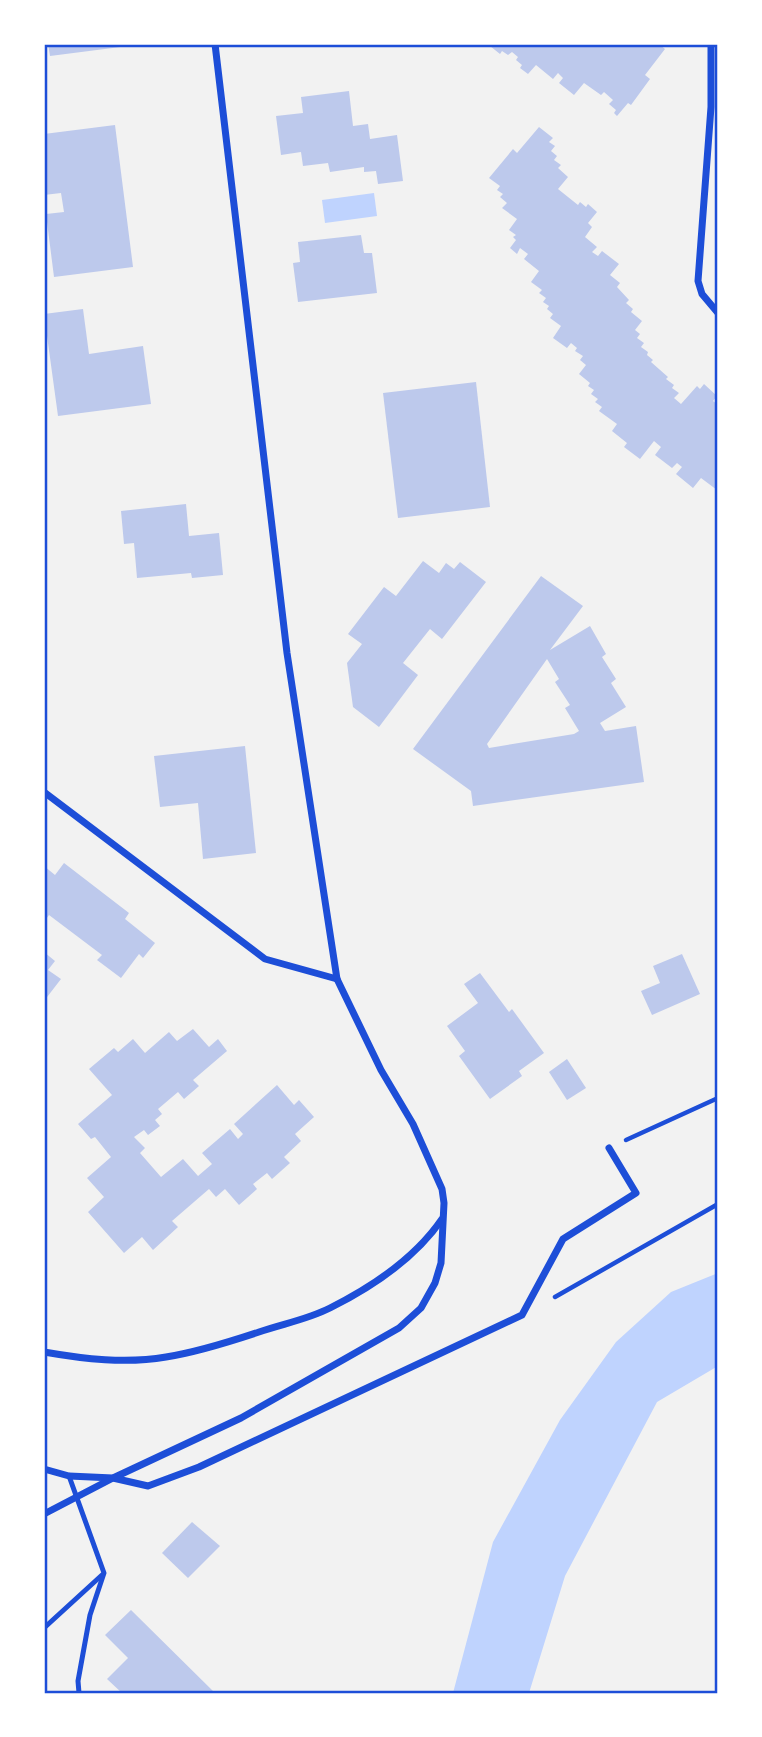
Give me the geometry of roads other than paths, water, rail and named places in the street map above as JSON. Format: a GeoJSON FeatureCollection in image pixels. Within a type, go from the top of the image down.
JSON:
{"type":"FeatureCollection","features":[{"type":"Feature","properties":{"kind":"street"},"geometry":{"type":"LineString","coordinates":[[44,1514],[113,1478],[241,1418],[400,1328],[421,1308],[435,1283],[441,1263],[442,1189],[412,1124],[381,1070],[337,979],[287,653],[215,44]]}},
{"type":"Feature","properties":{"kind":"street"},"geometry":{"type":"LineString","coordinates":[[711,44],[711,107],[698,281],[702,294],[718,313]]}},
{"type":"Feature","properties":{"kind":"street"},"geometry":{"type":"LineString","coordinates":[[44,792],[265,959],[337,979]]}},
{"type":"Feature","properties":{"kind":"street"},"geometry":{"type":"LineString","coordinates":[[44,1469],[69,1476],[113,1478],[148,1486],[199,1467],[522,1315],[563,1239],[636,1193],[609,1148]]}},
{"type":"Feature","properties":{"kind":"street"},"geometry":{"type":"LineString","coordinates":[[44,1352],[110,1360],[165,1357],[219,1345],[329,1309],[402,1262],[429,1237],[442,1219]]}},
{"type":"Feature","properties":{"kind":"lane"},"geometry":{"type":"LineString","coordinates":[[69,1476],[104,1573],[90,1615],[78,1681],[79,1693]]}},
{"type":"Feature","properties":{"kind":"lane"},"geometry":{"type":"LineString","coordinates":[[44,1628],[104,1573]]}},
{"type":"Feature","properties":{"kind":"water"},"geometry":{"type":"Polygon","coordinates":[[[374,193],[377,216],[325,223],[322,200],[374,193]]]}},
{"type":"Feature","properties":{"kind":"water"},"geometry":{"type":"Polygon","coordinates":[[[718,1273],[718,1366],[657,1402],[565,1576],[529,1693],[453,1693],[493,1542],[560,1420],[616,1342],[671,1292],[718,1273]]]}}]}
